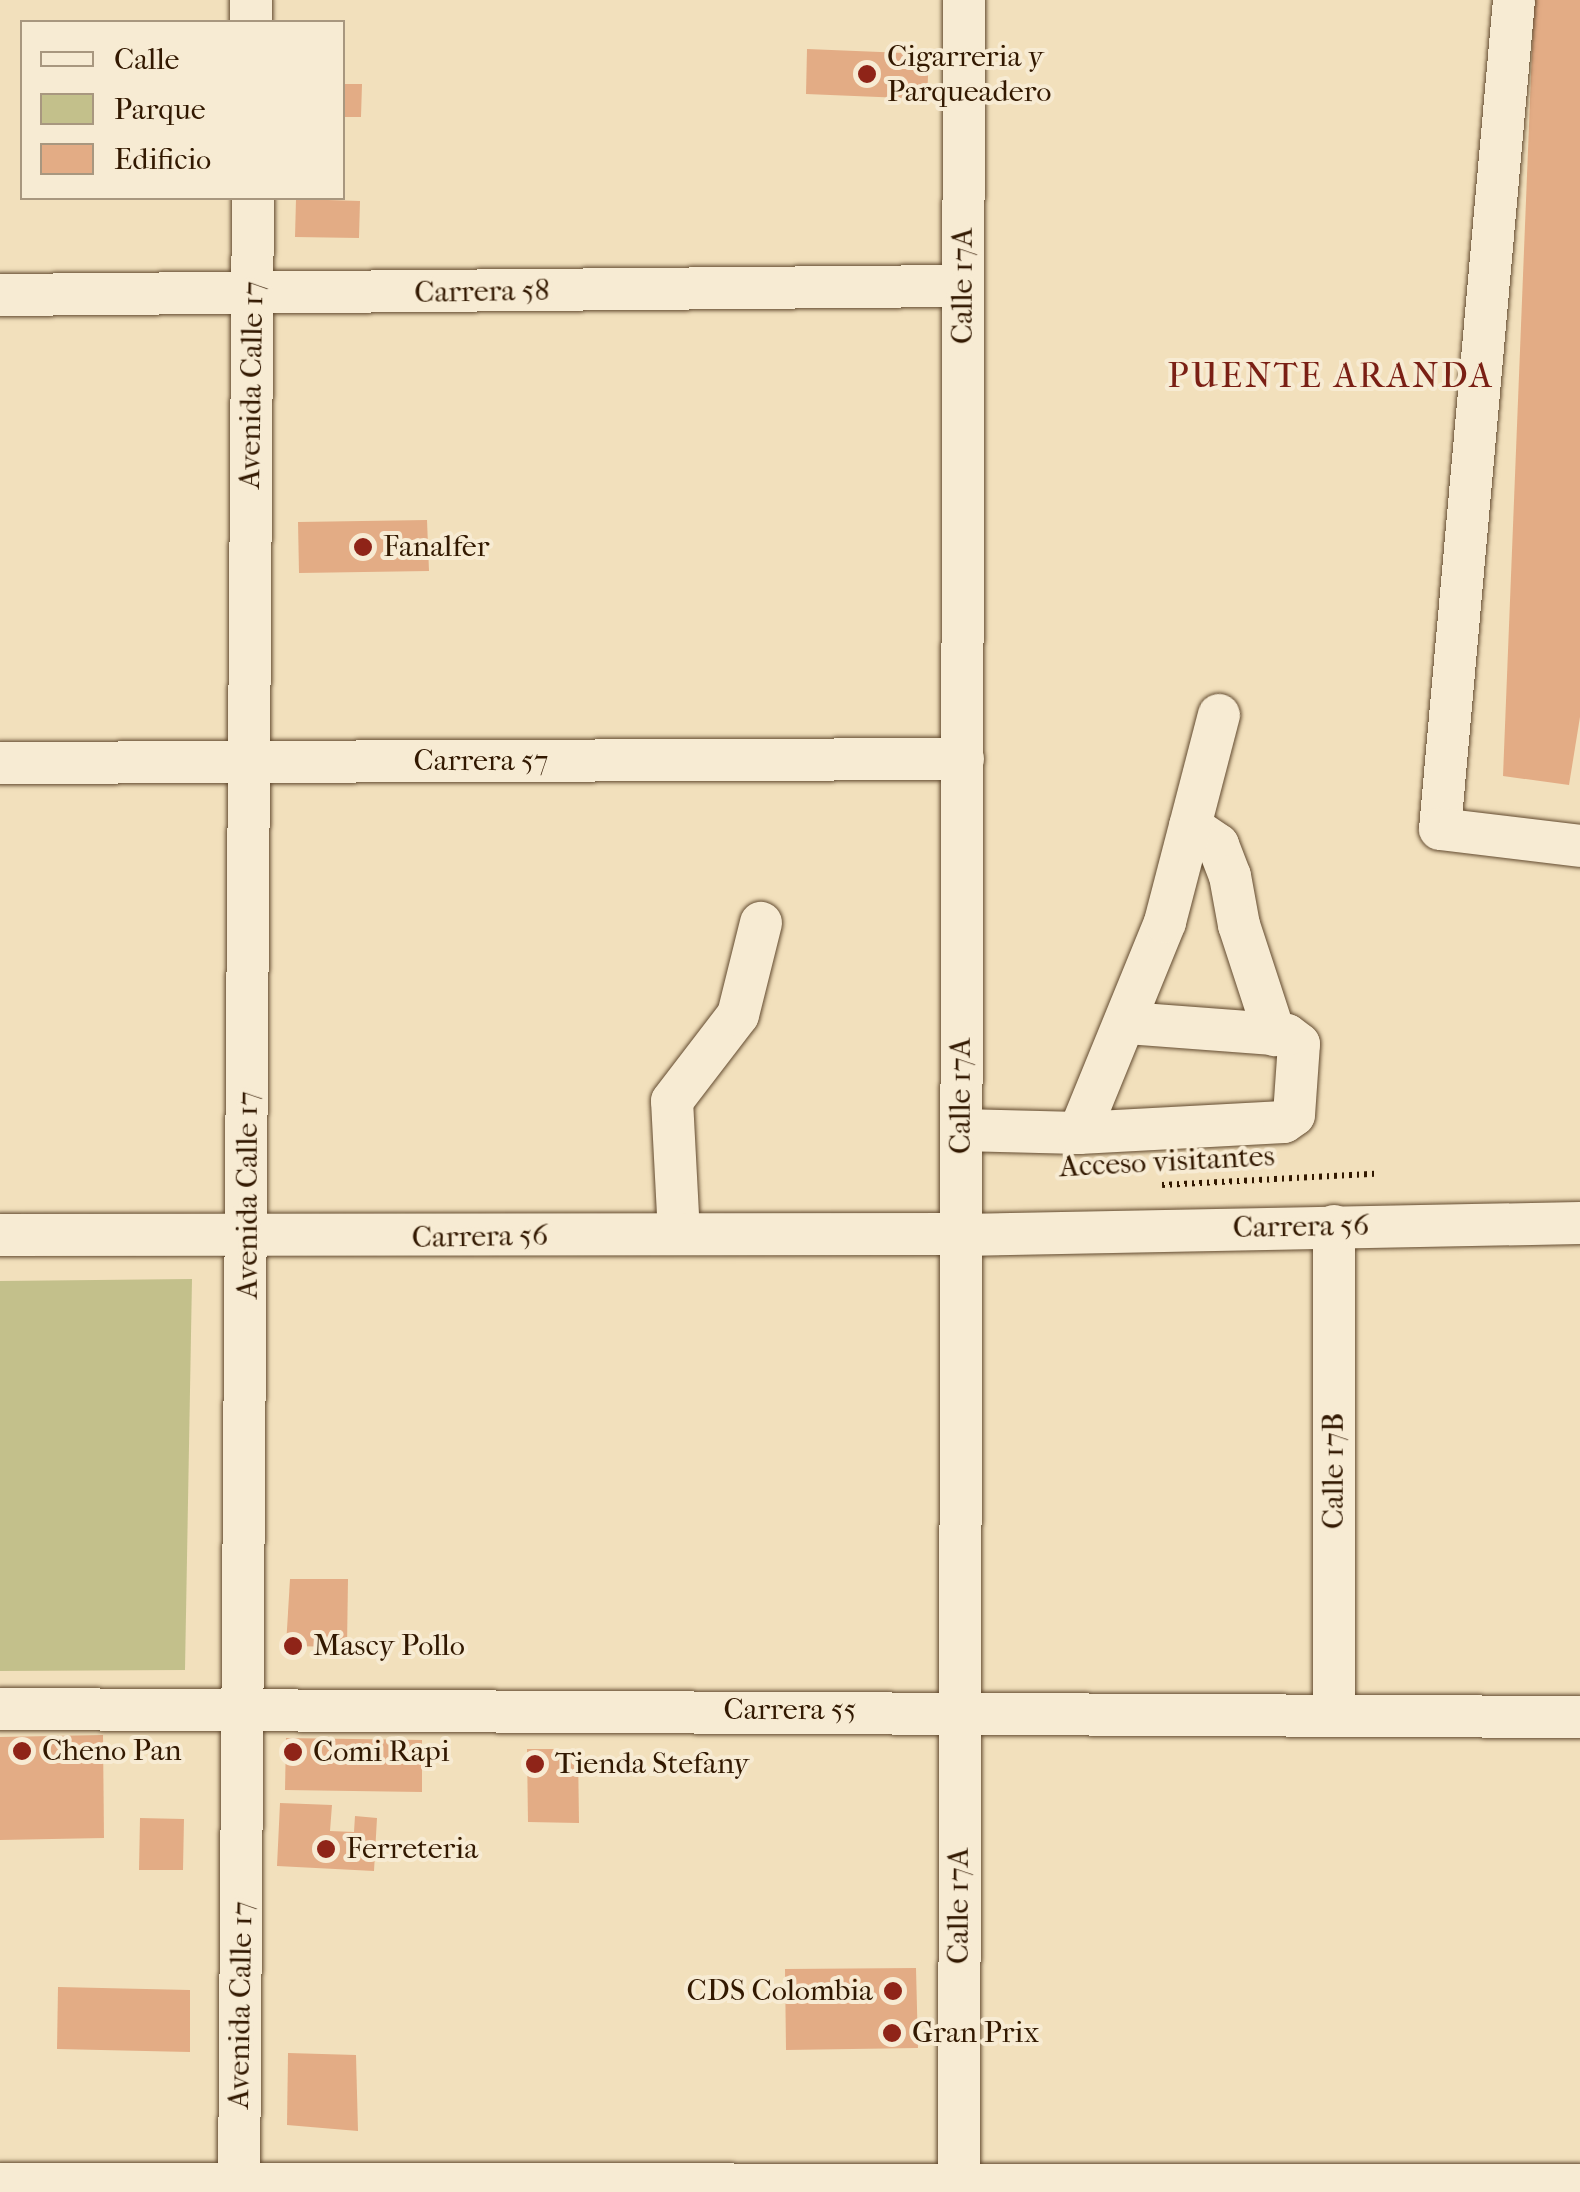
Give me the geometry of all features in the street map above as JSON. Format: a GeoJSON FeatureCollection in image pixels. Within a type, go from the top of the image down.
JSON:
{"type":"FeatureCollection","features":[{"type":"Feature","properties":{"kind":"street","name":"Calle 17A"},"geometry":{"type":"LineString","coordinates":[[958,2190],[964,0]]}},
{"type":"Feature","properties":{"kind":"street"},"geometry":{"type":"LineString","coordinates":[[1514,0],[1440,829],[1580,846]]}},
{"type":"Feature","properties":{"kind":"street","name":"Avenida Calle 17"},"geometry":{"type":"LineString","coordinates":[[239,2189],[253,200]]}},
{"type":"Feature","properties":{"kind":"street","name":"Carrera 58"},"geometry":{"type":"LineString","coordinates":[[0,296],[964,286]]}},
{"type":"Feature","properties":{"kind":"street"},"geometry":{"type":"LineString","coordinates":[[1079,1133],[1165,922],[1219,716]]}},
{"type":"Feature","properties":{"kind":"street","name":"Carrera 57"},"geometry":{"type":"LineString","coordinates":[[0,762],[962,758]]}},
{"type":"Feature","properties":{"kind":"street"},"geometry":{"type":"LineString","coordinates":[[1190,826],[1218,845],[1275,1034]]}},
{"type":"Feature","properties":{"kind":"street"},"geometry":{"type":"LineString","coordinates":[[679,1234],[672,1101],[738,1016],[760,922]]}},
{"type":"Feature","properties":{"kind":"street"},"geometry":{"type":"LineString","coordinates":[[1165,922],[1239,925]]}},
{"type":"Feature","properties":{"kind":"street"},"geometry":{"type":"LineString","coordinates":[[961,1130],[1079,1133],[1284,1122],[1294,1114],[1299,1044],[1275,1034],[1127,1023]]}},
{"type":"Feature","properties":{"kind":"street","name":"Carrera 56"},"geometry":{"type":"LineString","coordinates":[[0,1236],[248,1239],[961,1234],[1580,1223]]}},
{"type":"Feature","properties":{"kind":"street","name":"Calle 17B"},"geometry":{"type":"LineString","coordinates":[[1334,1226],[1334,1716]]}},
{"type":"Feature","properties":{"kind":"street","name":"Carrera 55"},"geometry":{"type":"LineString","coordinates":[[0,1709],[960,1710],[1580,1717]]}},
{"type":"Feature","properties":{"kind":"street"},"geometry":{"type":"LineString","coordinates":[[0,2184],[239,2189],[958,2190],[1580,2185]]}},
{"type":"Feature","properties":{"kind":"path","name":"Acceso visitantes"},"geometry":{"type":"LineString","coordinates":[[1140,1186],[1375,1174]]}},
{"type":"Feature","properties":{"kind":"green space"},"geometry":{"type":"Polygon","coordinates":[[[192,1279],[185,1670],[0,1671],[0,1281],[192,1279]]]}},
{"type":"Feature","properties":{"kind":"building"},"geometry":{"type":"Polygon","coordinates":[[[1534,0],[1580,0],[1580,717],[1569,785],[1503,776],[1534,0]]]}},
{"type":"Feature","properties":{"kind":"building","name":"Cigarreria y Parqueadero"},"geometry":{"type":"Polygon","coordinates":[[[807,49],[929,54],[927,99],[806,94],[807,49]]]}},
{"type":"Feature","properties":{"kind":"building"},"geometry":{"type":"Polygon","coordinates":[[[345,84],[362,84],[361,117],[345,117],[345,84]]]}},
{"type":"Feature","properties":{"kind":"building"},"geometry":{"type":"Polygon","coordinates":[[[296,200],[360,201],[359,238],[295,237],[296,200]]]}},
{"type":"Feature","properties":{"kind":"building","name":"Fanalfer"},"geometry":{"type":"Polygon","coordinates":[[[427,520],[429,571],[299,573],[298,522],[427,520]]]}},
{"type":"Feature","properties":{"kind":"building"},"geometry":{"type":"Polygon","coordinates":[[[290,1579],[348,1579],[347,1647],[286,1646],[290,1579]]]}},
{"type":"Feature","properties":{"kind":"building"},"geometry":{"type":"Polygon","coordinates":[[[103,1735],[104,1838],[0,1840],[0,1737],[103,1735]]]}},
{"type":"Feature","properties":{"kind":"building"},"geometry":{"type":"Polygon","coordinates":[[[286,1738],[422,1740],[422,1792],[285,1790],[286,1738]]]}},
{"type":"Feature","properties":{"kind":"building"},"geometry":{"type":"Polygon","coordinates":[[[527,1749],[578,1749],[579,1823],[528,1822],[527,1749]]]}},
{"type":"Feature","properties":{"kind":"building","name":"Ferreteria"},"geometry":{"type":"Polygon","coordinates":[[[280,1803],[332,1805],[330,1831],[354,1832],[355,1816],[377,1818],[374,1871],[277,1866],[280,1803]]]}},
{"type":"Feature","properties":{"kind":"building"},"geometry":{"type":"Polygon","coordinates":[[[140,1818],[184,1819],[183,1870],[139,1870],[140,1818]]]}},
{"type":"Feature","properties":{"kind":"building"},"geometry":{"type":"Polygon","coordinates":[[[916,1968],[918,2048],[786,2050],[785,1969],[916,1968]]]}},
{"type":"Feature","properties":{"kind":"building"},"geometry":{"type":"Polygon","coordinates":[[[58,1987],[190,1990],[190,2052],[57,2049],[58,1987]]]}},
{"type":"Feature","properties":{"kind":"building"},"geometry":{"type":"Polygon","coordinates":[[[288,2053],[356,2055],[358,2131],[287,2125],[288,2053]]]}},
{"type":"Feature","properties":{"kind":"place","name":"Cigarreria y Parqueadero"},"geometry":{"type":"Point","coordinates":[867,74]}},
{"type":"Feature","properties":{"kind":"place","name":"Fanalfer"},"geometry":{"type":"Point","coordinates":[363,547]}},
{"type":"Feature","properties":{"kind":"place","name":"Mascy Pollo"},"geometry":{"type":"Point","coordinates":[293,1646]}},
{"type":"Feature","properties":{"kind":"place","name":"Cheno Pan"},"geometry":{"type":"Point","coordinates":[22,1751]}},
{"type":"Feature","properties":{"kind":"place","name":"Comi Rapi"},"geometry":{"type":"Point","coordinates":[293,1752]}},
{"type":"Feature","properties":{"kind":"place","name":"Tienda Stefany"},"geometry":{"type":"Point","coordinates":[535,1764]}},
{"type":"Feature","properties":{"kind":"place","name":"Ferreteria"},"geometry":{"type":"Point","coordinates":[326,1849]}},
{"type":"Feature","properties":{"kind":"place","name":"CDS Colombia"},"geometry":{"type":"Point","coordinates":[893,1991]}},
{"type":"Feature","properties":{"kind":"place","name":"Gran Prix"},"geometry":{"type":"Point","coordinates":[892,2033]}},
{"type":"Feature","properties":{"kind":"district","name":"PUENTE ARANDA"},"geometry":{"type":"Point","coordinates":[1331,376]}}]}
